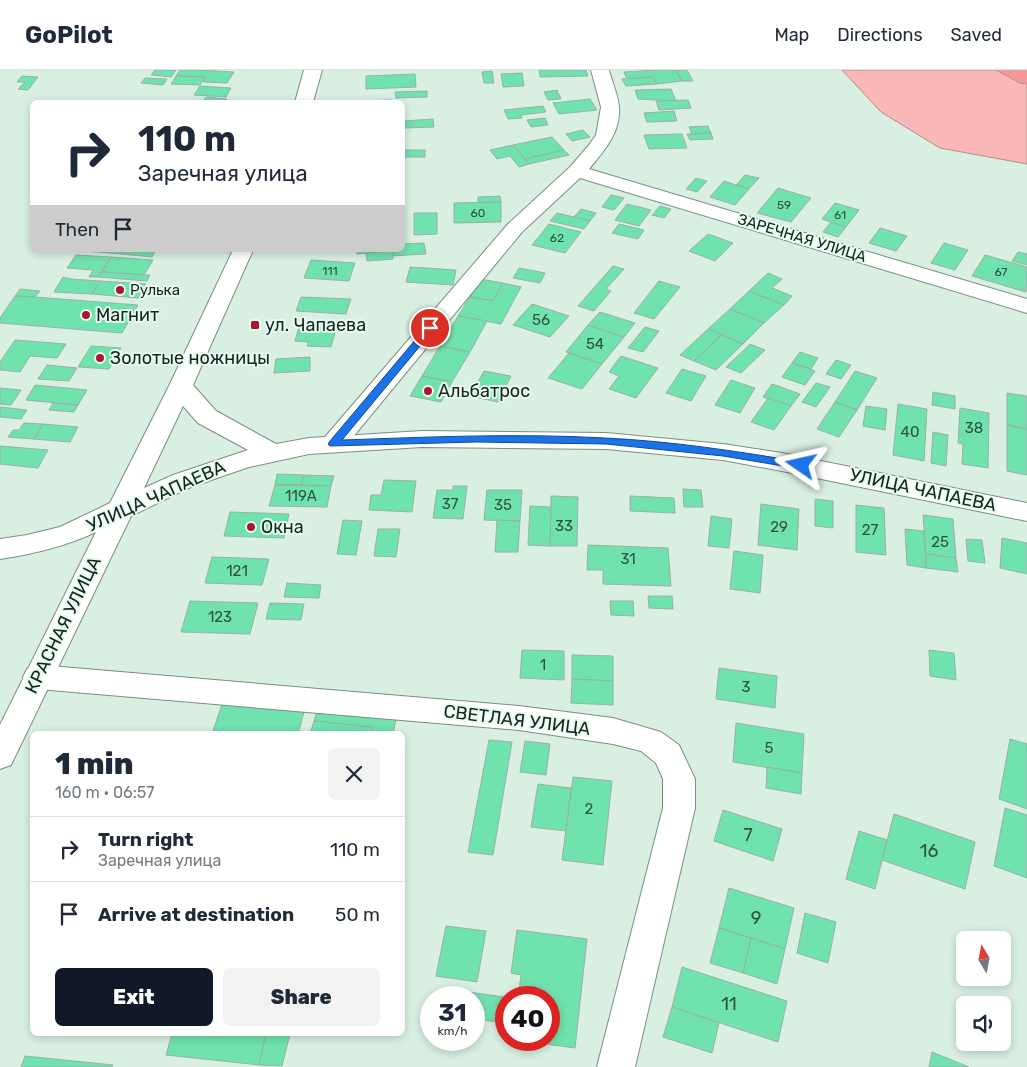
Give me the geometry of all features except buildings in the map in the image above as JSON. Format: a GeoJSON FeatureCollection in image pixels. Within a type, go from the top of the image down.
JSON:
{"type":"FeatureCollection","features":[{"type":"Feature","properties":{"kind":"street"},"geometry":{"type":"LineString","coordinates":[[305,100],[313,70]]}},
{"type":"Feature","properties":{"kind":"street"},"geometry":{"type":"LineString","coordinates":[[334,444],[515,228],[577,171],[597,148],[605,135],[610,107],[600,70]]}},
{"type":"Feature","properties":{"kind":"street","name":"ЗАРЕЧНАЯ УЛИЦА"},"geometry":{"type":"LineString","coordinates":[[577,171],[1027,306]]}},
{"type":"Feature","properties":{"kind":"street","name":"КРАСНАЯ УЛИЦА"},"geometry":{"type":"LineString","coordinates":[[0,756],[181,386],[242,252]]}},
{"type":"Feature","properties":{"kind":"street"},"geometry":{"type":"LineString","coordinates":[[181,386],[197,408],[207,417],[271,452]]}},
{"type":"Feature","properties":{"kind":"street","name":"УЛИЦА ЧАПАЕВА"},"geometry":{"type":"LineString","coordinates":[[0,549],[27,546],[68,534],[120,508],[219,466],[271,452],[334,444],[422,439],[533,438],[668,446],[782,462],[1027,512]]}},
{"type":"Feature","properties":{"kind":"street","name":"СВЕТЛАЯ УЛИЦА"},"geometry":{"type":"LineString","coordinates":[[38,677],[197,689],[519,718],[613,731],[650,741],[668,754],[679,779],[679,808],[616,1067]]}},
{"type":"Feature","properties":{"kind":"shaded area"},"geometry":{"type":"Polygon","coordinates":[[[842,70],[996,70],[1020,83],[1027,84],[1027,164],[940,148],[881,112],[842,70]]]}},
{"type":"Feature","properties":{"kind":"shaded area"},"geometry":{"type":"Polygon","coordinates":[[[996,70],[1027,70],[1027,84],[1020,83],[996,70]]]}},
{"type":"Feature","properties":{"kind":"place","name":"Рулька"},"geometry":{"type":"Point","coordinates":[120,290]}},
{"type":"Feature","properties":{"kind":"place","name":"Магнит"},"geometry":{"type":"Point","coordinates":[86,315]}},
{"type":"Feature","properties":{"kind":"place","name":"ул. Чапаева"},"geometry":{"type":"Point","coordinates":[255,325]}},
{"type":"Feature","properties":{"kind":"place","name":"Золотые ножницы"},"geometry":{"type":"Point","coordinates":[100,358]}},
{"type":"Feature","properties":{"kind":"place","name":"Альбатрос"},"geometry":{"type":"Point","coordinates":[428,391]}},
{"type":"Feature","properties":{"kind":"place","name":"Окна"},"geometry":{"type":"Point","coordinates":[251,527]}},
{"type":"Feature","properties":{"kind":"route"},"geometry":{"type":"LineString","coordinates":[[430,328],[334,444],[476,438],[606,441],[723,452],[801,465]]}}]}
